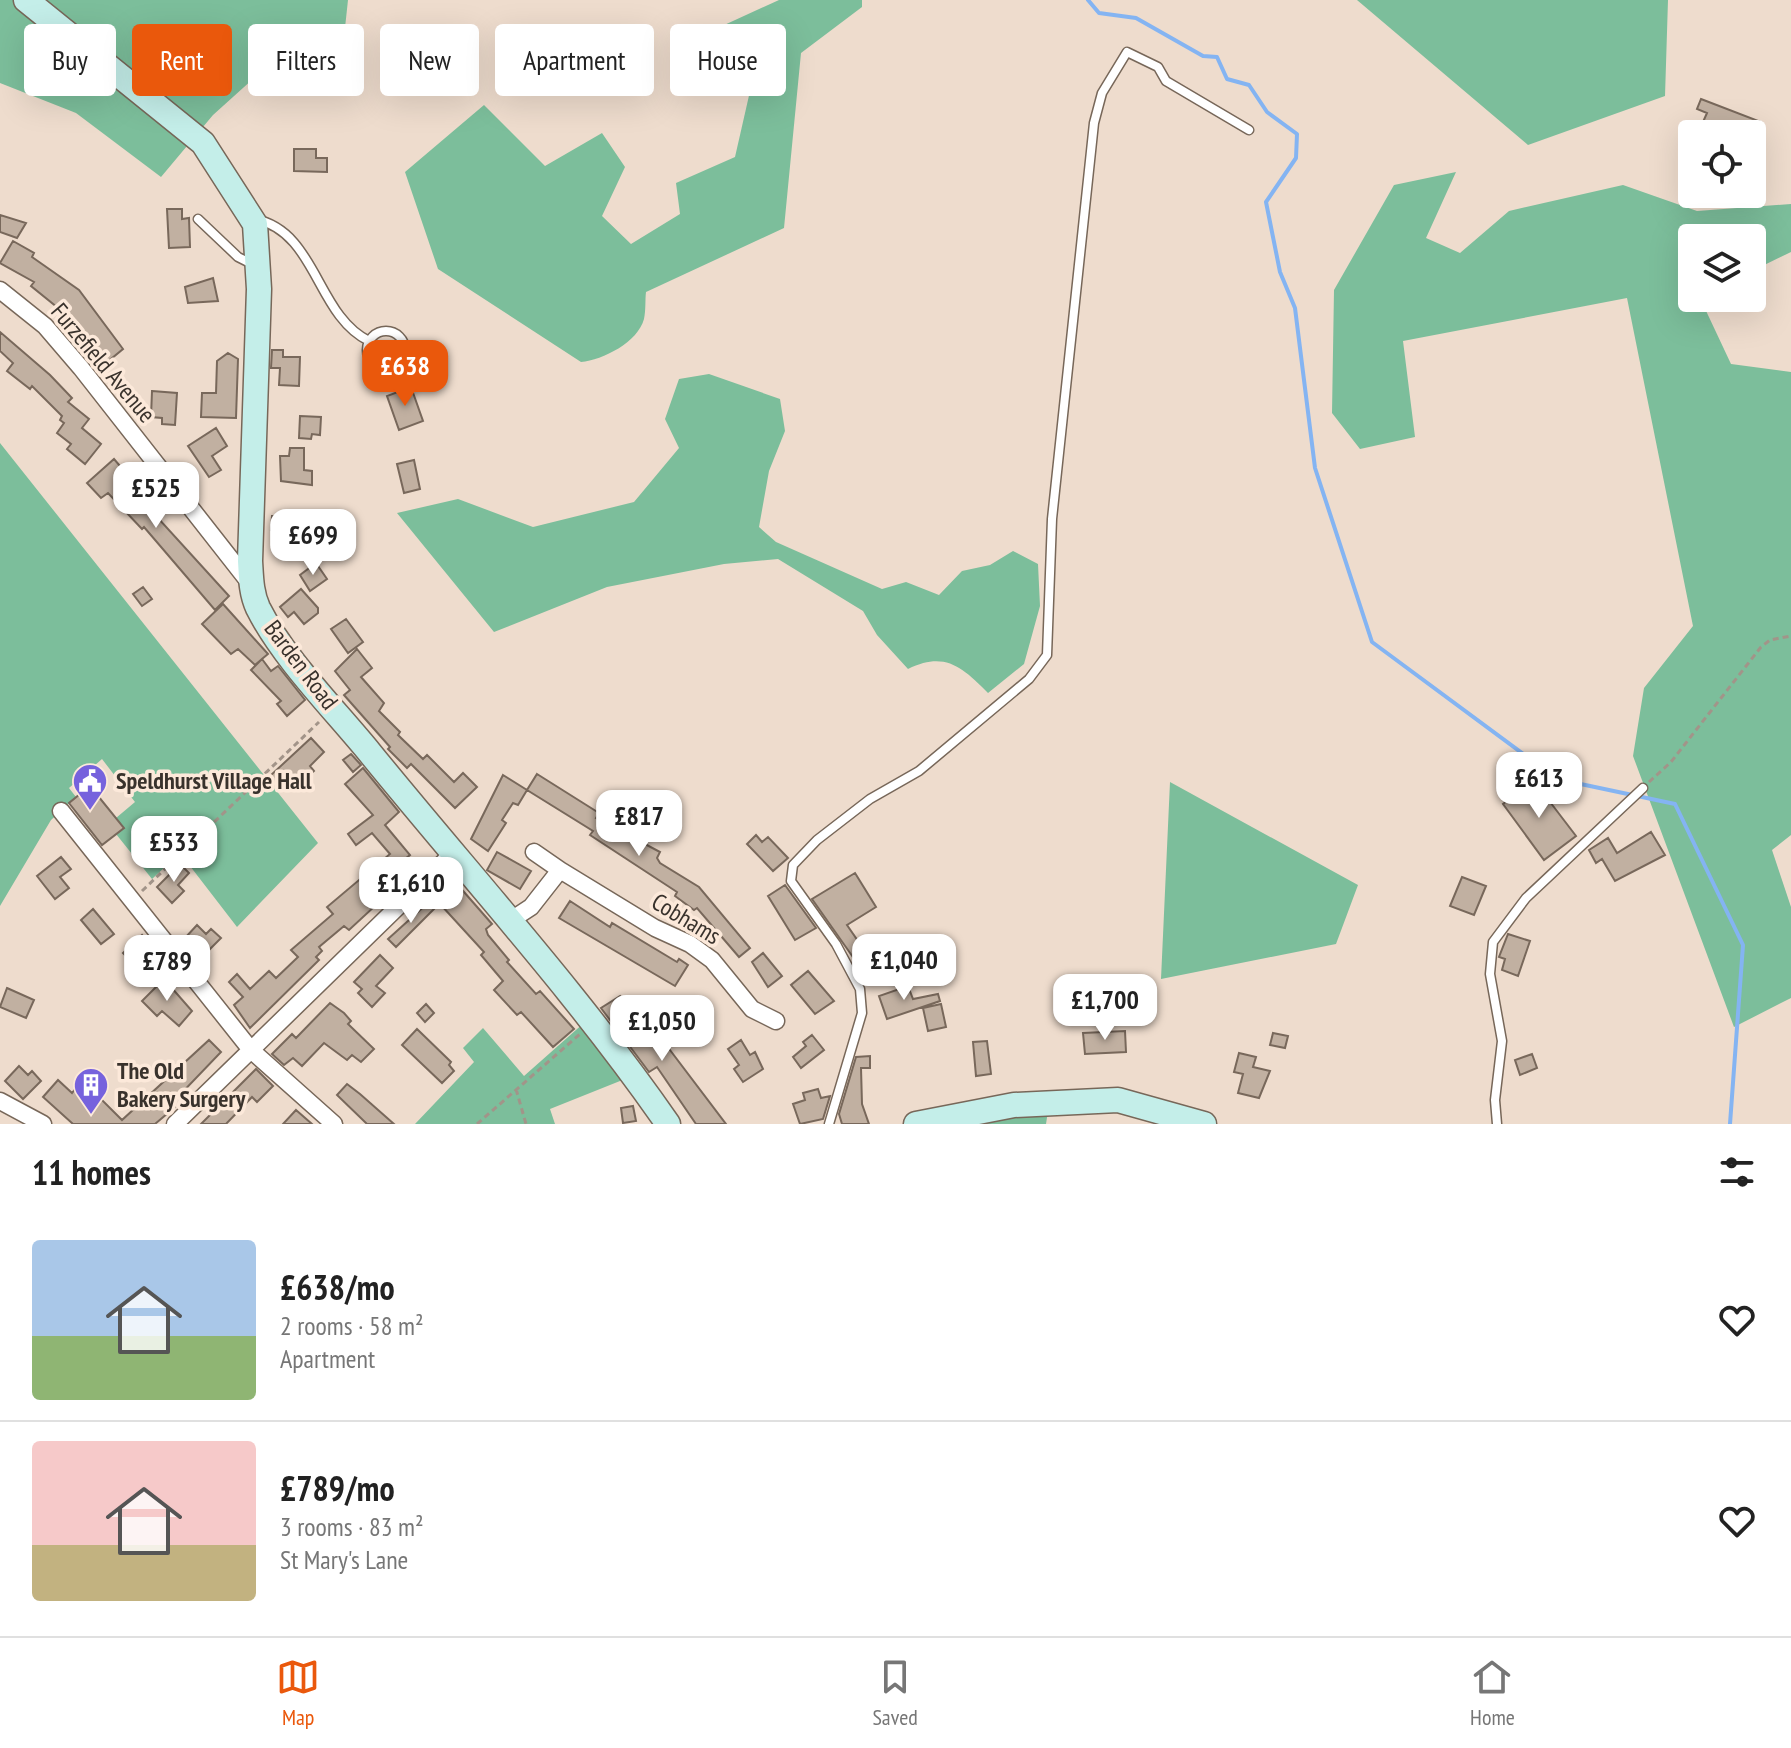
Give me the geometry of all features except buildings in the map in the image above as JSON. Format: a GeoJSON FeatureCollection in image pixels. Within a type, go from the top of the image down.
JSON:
{"type":"FeatureCollection","features":[{"type":"Feature","properties":{"kind":"street","name":"Barden Road"},"geometry":{"type":"LineString","coordinates":[[26,0],[203,143],[255,224],[252,586],[258,608],[333,708],[594,1022],[668,1124]]}},
{"type":"Feature","properties":{"kind":"street","name":"Furzefield Avenue"},"geometry":{"type":"LineString","coordinates":[[0,290],[45,326],[81,368],[252,586]]}},
{"type":"Feature","properties":{"kind":"street"},"geometry":{"type":"LineString","coordinates":[[61,811],[251,1050],[334,1124]]}},
{"type":"Feature","properties":{"kind":"street","name":"Cobhams"},"geometry":{"type":"LineString","coordinates":[[534,852],[655,928],[690,944],[712,960],[752,1009],[776,1021]]}},
{"type":"Feature","properties":{"kind":"street"},"geometry":{"type":"LineString","coordinates":[[175,1124],[452,854]]}},
{"type":"Feature","properties":{"kind":"street"},"geometry":{"type":"LineString","coordinates":[[508,922],[531,907],[550,887],[560,870]]}},
{"type":"Feature","properties":{"kind":"street"},"geometry":{"type":"LineString","coordinates":[[916,1124],[1014,1105],[1118,1100],[1204,1124]]}},
{"type":"Feature","properties":{"kind":"street"},"geometry":{"type":"LineString","coordinates":[[0,1101],[43,1124]]}},
{"type":"Feature","properties":{"kind":"lane"},"geometry":{"type":"LineString","coordinates":[[829,1124],[862,1013],[860,989],[836,944],[791,881],[793,865],[817,840],[870,799],[919,771],[1029,679],[1047,655],[1053,504],[1090,154],[1102,93],[1127,52],[1158,67],[1166,81],[1249,130]]}},
{"type":"Feature","properties":{"kind":"lane"},"geometry":{"type":"LineString","coordinates":[[251,218],[267,221],[290,237],[347,326],[369,341]]}},
{"type":"Feature","properties":{"kind":"lane"},"geometry":{"type":"LineString","coordinates":[[198,219],[238,257],[257,267]]}},
{"type":"Feature","properties":{"kind":"lane"},"geometry":{"type":"LineString","coordinates":[[384,330],[397,333],[405,342],[403,361],[392,368],[379,368],[369,360],[369,341],[384,330]]}},
{"type":"Feature","properties":{"kind":"lane"},"geometry":{"type":"LineString","coordinates":[[1497,1124],[1495,1100],[1502,1041],[1490,974],[1493,942],[1526,898],[1643,788]]}},
{"type":"Feature","properties":{"kind":"path"},"geometry":{"type":"LineString","coordinates":[[1643,788],[1671,762],[1761,647],[1770,640],[1791,636]]}},
{"type":"Feature","properties":{"kind":"path"},"geometry":{"type":"LineString","coordinates":[[130,901],[333,708]]}},
{"type":"Feature","properties":{"kind":"path"},"geometry":{"type":"LineString","coordinates":[[477,1124],[594,1022]]}},
{"type":"Feature","properties":{"kind":"path"},"geometry":{"type":"LineString","coordinates":[[516,1089],[526,1124]]}},
{"type":"Feature","properties":{"kind":"green space"},"geometry":{"type":"Polygon","coordinates":[[[0,0],[348,0],[345,24],[248,24],[248,84],[213,115],[161,177],[76,113],[33,96],[116,96],[116,24],[24,24],[24,92],[0,83],[0,0]]]}},
{"type":"Feature","properties":{"kind":"green space"},"geometry":{"type":"Polygon","coordinates":[[[779,0],[862,0],[862,7],[801,53],[784,228],[646,292],[644,319],[635,335],[609,354],[581,362],[438,269],[405,172],[484,105],[545,166],[602,133],[625,167],[602,216],[631,244],[680,214],[676,183],[735,157],[749,96],[786,96],[786,24],[726,24],[779,0]]]}},
{"type":"Feature","properties":{"kind":"green space"},"geometry":{"type":"Polygon","coordinates":[[[1357,0],[1668,0],[1665,96],[1528,145],[1357,0]]]}},
{"type":"Feature","properties":{"kind":"green space"},"geometry":{"type":"Polygon","coordinates":[[[1456,172],[1426,238],[1460,253],[1509,211],[1623,185],[1678,204],[1678,208],[1697,211],[1791,204],[1791,252],[1766,264],[1766,224],[1678,224],[1678,312],[1707,312],[1731,364],[1791,372],[1791,835],[1772,850],[1791,907],[1791,998],[1734,1027],[1633,756],[1644,688],[1693,626],[1627,298],[1403,341],[1415,437],[1360,449],[1332,413],[1334,290],[1394,185],[1456,172]]]}},
{"type":"Feature","properties":{"kind":"green space"},"geometry":{"type":"Polygon","coordinates":[[[709,374],[780,399],[785,431],[769,471],[759,527],[776,542],[882,589],[906,582],[939,595],[962,571],[990,565],[1013,551],[1038,564],[1040,606],[1024,664],[988,693],[952,664],[932,662],[908,669],[877,635],[863,611],[778,559],[724,564],[607,587],[494,632],[397,513],[458,499],[533,527],[634,502],[679,448],[665,419],[679,379],[709,374]]]}},
{"type":"Feature","properties":{"kind":"green space"},"geometry":{"type":"Polygon","coordinates":[[[0,443],[318,843],[237,927],[180,853],[152,879],[116,834],[116,818],[135,802],[102,759],[69,788],[76,797],[51,820],[0,906],[0,443]]]}},
{"type":"Feature","properties":{"kind":"green space"},"geometry":{"type":"Polygon","coordinates":[[[1170,782],[1358,885],[1336,944],[1161,979],[1170,782]]]}},
{"type":"Feature","properties":{"kind":"green space"},"geometry":{"type":"Polygon","coordinates":[[[585,1022],[625,1079],[550,1109],[555,1124],[415,1124],[474,1062],[463,1048],[483,1028],[524,1076],[585,1022]]]}},
{"type":"Feature","properties":{"kind":"green space"},"geometry":{"type":"Polygon","coordinates":[[[1048,1111],[1046,1124],[976,1124],[1048,1111]]]}},
{"type":"Feature","properties":{"kind":"waterway"},"geometry":{"type":"LineString","coordinates":[[1088,0],[1099,13],[1136,18],[1203,56],[1217,57],[1227,79],[1249,85],[1267,112],[1297,134],[1296,158],[1266,202],[1280,272],[1295,308],[1315,468],[1372,642],[1557,779],[1675,804],[1743,945],[1730,1124]]}},
{"type":"Feature","properties":{"kind":"place","name":"Speldhurst Village Hall"},"geometry":{"type":"Point","coordinates":[90,812]}},
{"type":"Feature","properties":{"kind":"place","name":"The Old Bakery Surgery"},"geometry":{"type":"Point","coordinates":[91,1116]}}]}
